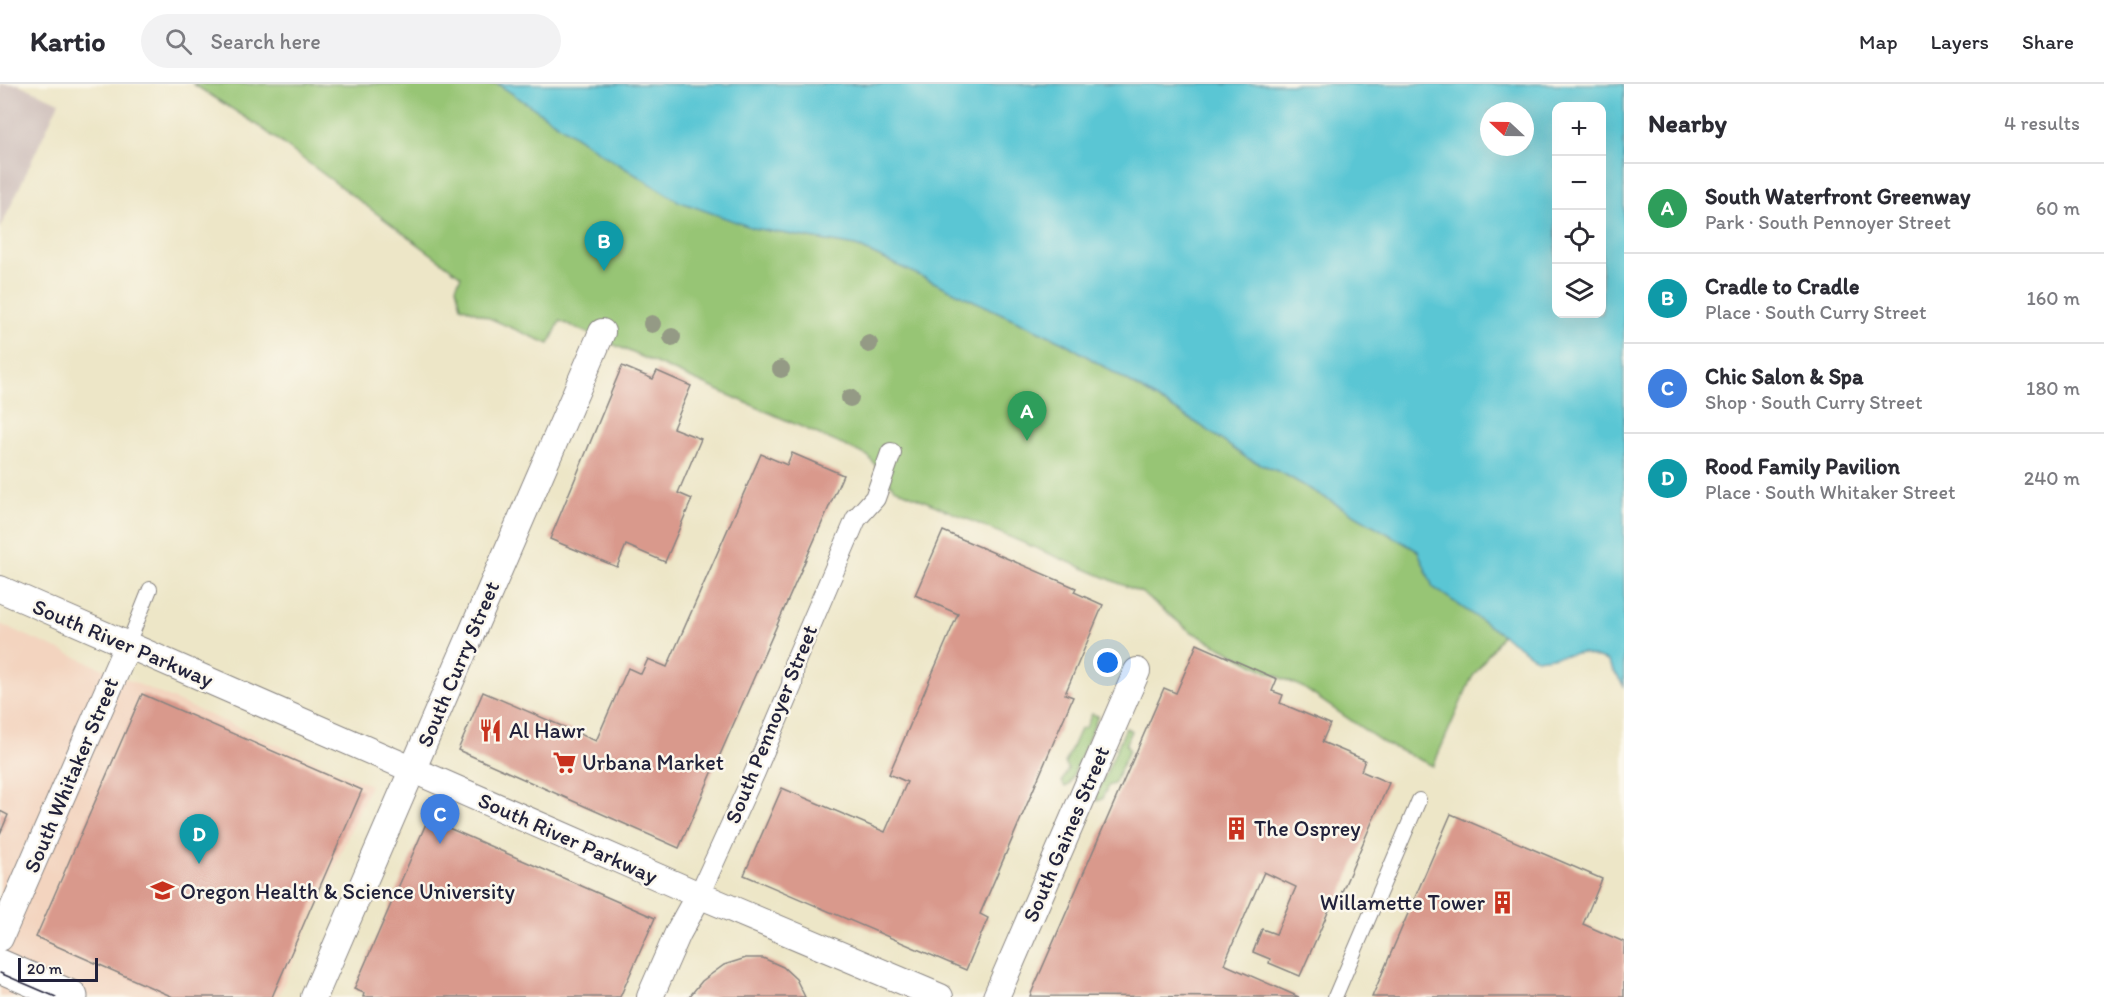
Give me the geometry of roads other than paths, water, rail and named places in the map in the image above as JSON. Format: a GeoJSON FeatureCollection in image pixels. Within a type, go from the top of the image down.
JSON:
{"type":"FeatureCollection","features":[{"type":"Feature","properties":{"kind":"street","name":"South Curry Street"},"geometry":{"type":"LineString","coordinates":[[314,997],[602,332]]}},
{"type":"Feature","properties":{"kind":"street","name":"South Pennoyer Street"},"geometry":{"type":"LineString","coordinates":[[650,997],[755,772],[792,684],[794,664],[856,519],[875,498],[891,453]]}},
{"type":"Feature","properties":{"kind":"street","name":"South River Parkway"},"geometry":{"type":"LineString","coordinates":[[0,590],[699,895],[940,997]]}},
{"type":"Feature","properties":{"kind":"street","name":"South Whitaker Street"},"geometry":{"type":"LineString","coordinates":[[0,938],[128,644]]}},
{"type":"Feature","properties":{"kind":"street","name":"South Gaines Street"},"geometry":{"type":"LineString","coordinates":[[996,997],[1137,671]]}},
{"type":"Feature","properties":{"kind":"street"},"geometry":{"type":"LineString","coordinates":[[0,966],[70,997]]}},
{"type":"Feature","properties":{"kind":"lane"},"geometry":{"type":"LineString","coordinates":[[128,644],[150,590]]}},
{"type":"Feature","properties":{"kind":"lane"},"geometry":{"type":"LineString","coordinates":[[1335,997],[1419,800]]}},
{"type":"Feature","properties":{"kind":"water"},"geometry":{"type":"Polygon","coordinates":[[[498,84],[1624,84],[1624,686],[1607,661],[1583,653],[1537,659],[1433,587],[1418,551],[1284,474],[1247,458],[1200,425],[1065,343],[856,246],[753,228],[678,201],[607,157],[498,84]]]}},
{"type":"Feature","properties":{"kind":"tram line"},"geometry":{"type":"LineString","coordinates":[[0,973],[56,997]]}},
{"type":"Feature","properties":{"kind":"place","name":"Cradle to Cradle"},"geometry":{"type":"Point","coordinates":[604,271]}},
{"type":"Feature","properties":{"kind":"place","name":"South Waterfront Greenway"},"geometry":{"type":"Point","coordinates":[1027,441]}},
{"type":"Feature","properties":{"kind":"place","name":"Al Hawr"},"geometry":{"type":"Point","coordinates":[491,730]}},
{"type":"Feature","properties":{"kind":"place","name":"Urbana Market"},"geometry":{"type":"Point","coordinates":[564,762]}},
{"type":"Feature","properties":{"kind":"place","name":"The Osprey"},"geometry":{"type":"Point","coordinates":[1236,828]}},
{"type":"Feature","properties":{"kind":"place","name":"Chic Salon & Spa"},"geometry":{"type":"Point","coordinates":[440,844]}},
{"type":"Feature","properties":{"kind":"place","name":"Rood Family Pavilion"},"geometry":{"type":"Point","coordinates":[199,864]}},
{"type":"Feature","properties":{"kind":"place","name":"Oregon Health & Science University"},"geometry":{"type":"Point","coordinates":[162,891]}},
{"type":"Feature","properties":{"kind":"place","name":"Willamette Tower"},"geometry":{"type":"Point","coordinates":[1503,902]}}]}
